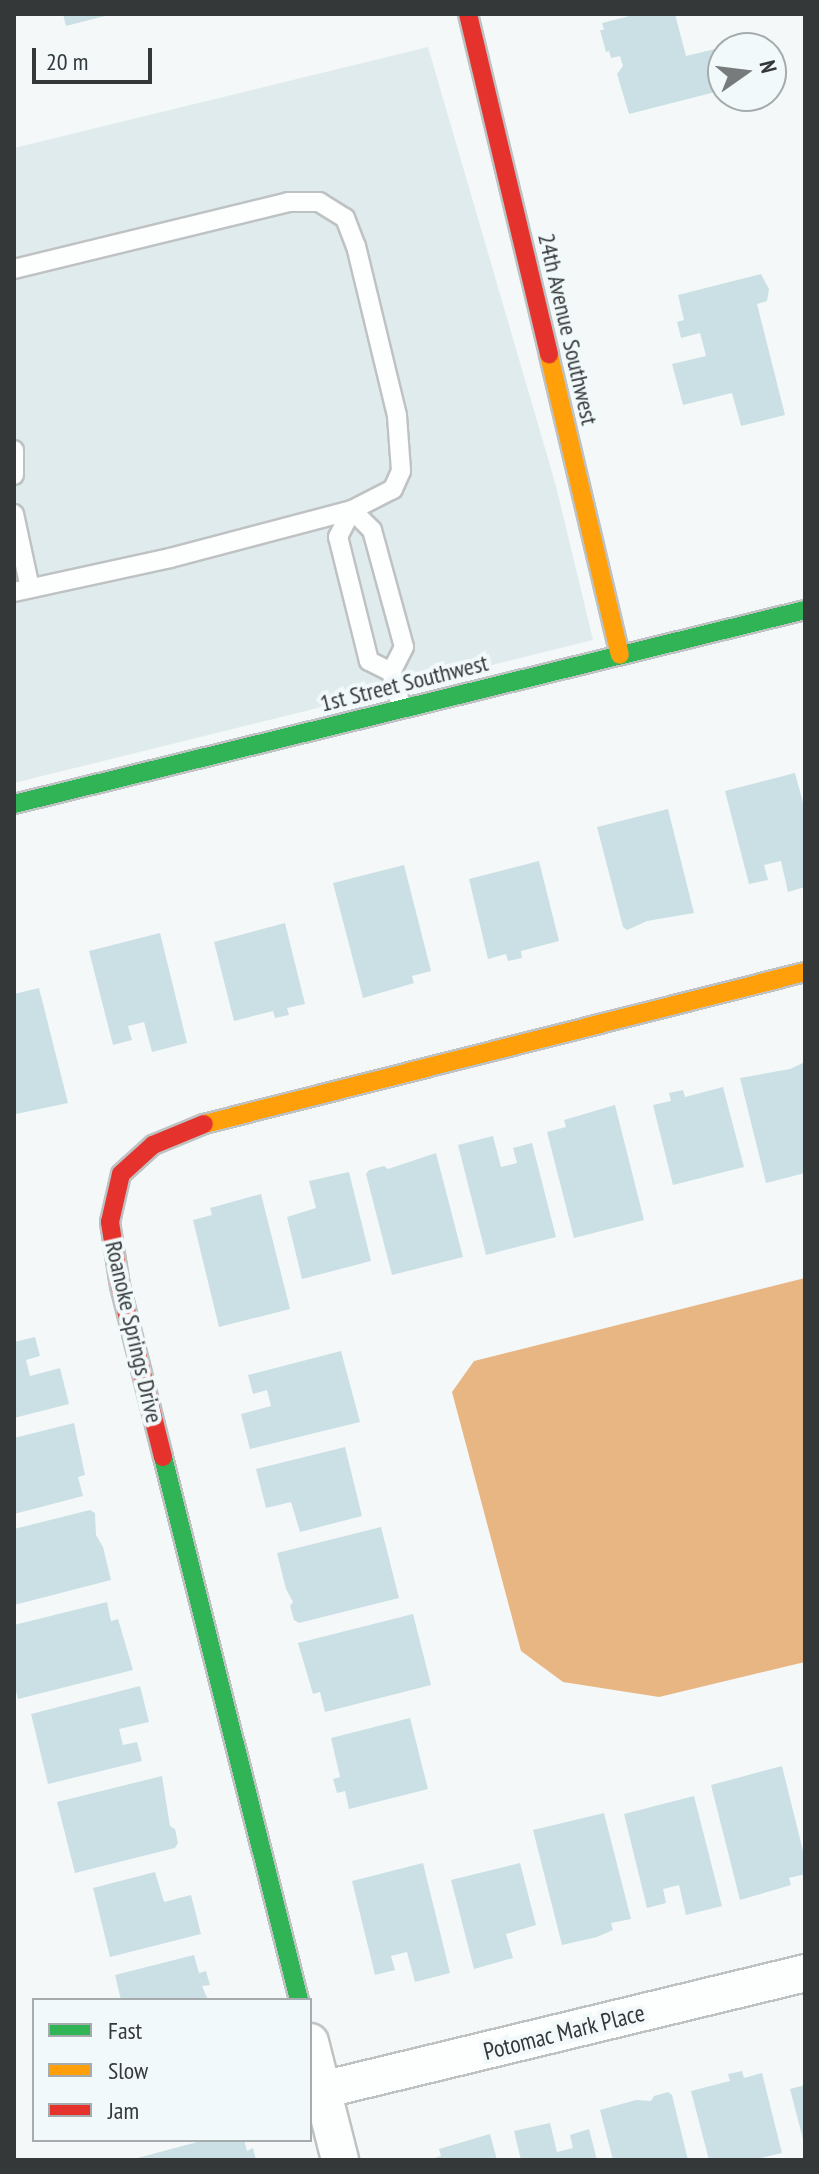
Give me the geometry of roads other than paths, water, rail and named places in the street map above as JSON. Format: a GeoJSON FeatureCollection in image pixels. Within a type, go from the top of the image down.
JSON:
{"type":"FeatureCollection","features":[{"type":"Feature","properties":{"kind":"street","name":"24th Avenue Southwest"},"geometry":{"type":"LineString","coordinates":[[468,14],[620,655]]}},
{"type":"Feature","properties":{"kind":"street","name":"1st Street Southwest"},"geometry":{"type":"LineString","coordinates":[[14,804],[805,610]]}},
{"type":"Feature","properties":{"kind":"street","name":"Roanoke Springs Drive"},"geometry":{"type":"LineString","coordinates":[[298,1998],[120,1286],[110,1222],[121,1174],[153,1145],[220,1117],[805,972]]}},
{"type":"Feature","properties":{"kind":"street","name":"Potomac Mark Place"},"geometry":{"type":"LineString","coordinates":[[322,2090],[805,1973]]}},
{"type":"Feature","properties":{"kind":"street"},"geometry":{"type":"LineString","coordinates":[[312,2050],[340,2160]]}},
{"type":"Feature","properties":{"kind":"lane"},"geometry":{"type":"LineString","coordinates":[[14,269],[288,202],[319,202],[345,218],[356,246],[397,416],[401,471],[393,489],[352,510],[170,558],[22,590],[14,514]]}},
{"type":"Feature","properties":{"kind":"lane"},"geometry":{"type":"LineString","coordinates":[[14,450],[14,475]]}},
{"type":"Feature","properties":{"kind":"lane"},"geometry":{"type":"LineString","coordinates":[[352,510],[372,530],[404,647],[391,672],[402,708]]}},
{"type":"Feature","properties":{"kind":"lane"},"geometry":{"type":"LineString","coordinates":[[352,510],[338,537],[369,661],[391,672]]}}]}
